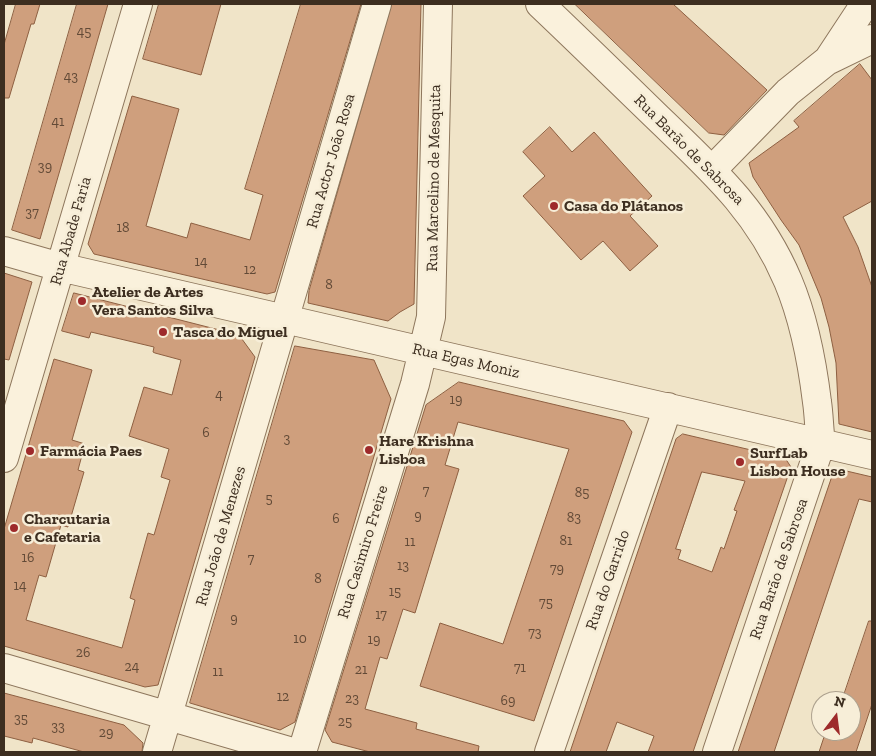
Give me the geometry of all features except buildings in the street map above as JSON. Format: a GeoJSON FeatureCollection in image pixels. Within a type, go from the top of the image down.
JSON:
{"type":"FeatureCollection","features":[{"type":"Feature","properties":{"kind":"street","name":"Rua Abade Faria"},"geometry":{"type":"LineString","coordinates":[[4,458],[138,4]]}},
{"type":"Feature","properties":{"kind":"street","name":"Rua Actor João Rosa"},"geometry":{"type":"LineString","coordinates":[[284,319],[377,4]]}},
{"type":"Feature","properties":{"kind":"street","name":"Rua Marcelino de Mesquita"},"geometry":{"type":"LineString","coordinates":[[423,351],[431,317],[438,4]]}},
{"type":"Feature","properties":{"kind":"street","name":"Rua Barão de Sabrosa"},"geometry":{"type":"LineString","coordinates":[[540,4],[712,170],[742,203],[776,254],[789,282],[807,341],[818,404],[821,443],[716,752]]}},
{"type":"Feature","properties":{"kind":"street"},"geometry":{"type":"LineString","coordinates":[[712,170],[788,92],[828,60],[865,16]]}},
{"type":"Feature","properties":{"kind":"street"},"geometry":{"type":"LineString","coordinates":[[828,60],[872,39]]}},
{"type":"Feature","properties":{"kind":"street","name":"Rua Egas Moniz"},"geometry":{"type":"LineString","coordinates":[[4,251],[60,267],[872,455]]}},
{"type":"Feature","properties":{"kind":"street","name":"Rua João de Menezes"},"geometry":{"type":"LineString","coordinates":[[157,752],[284,319]]}},
{"type":"Feature","properties":{"kind":"street","name":"Rua Casimiro Freire"},"geometry":{"type":"LineString","coordinates":[[302,752],[415,384],[423,351]]}},
{"type":"Feature","properties":{"kind":"street","name":"Rua do Garrido"},"geometry":{"type":"LineString","coordinates":[[549,752],[668,407]]}},
{"type":"Feature","properties":{"kind":"street"},"geometry":{"type":"LineString","coordinates":[[4,668],[292,752]]}},
{"type":"Feature","properties":{"kind":"place","name":"Casa do Plátanos"},"geometry":{"type":"Point","coordinates":[554,206]}},
{"type":"Feature","properties":{"kind":"place","name":"Atelier de Artes Vera Santos Silva"},"geometry":{"type":"Point","coordinates":[82,301]}},
{"type":"Feature","properties":{"kind":"place","name":"Tasca do Miguel"},"geometry":{"type":"Point","coordinates":[163,332]}},
{"type":"Feature","properties":{"kind":"place","name":"Hare Krishna Lisboa"},"geometry":{"type":"Point","coordinates":[369,450]}},
{"type":"Feature","properties":{"kind":"place","name":"Farmácia Paes"},"geometry":{"type":"Point","coordinates":[30,451]}},
{"type":"Feature","properties":{"kind":"place","name":"SurfLab Lisbon House"},"geometry":{"type":"Point","coordinates":[740,462]}},
{"type":"Feature","properties":{"kind":"place","name":"Charcutaria e Cafetaria"},"geometry":{"type":"Point","coordinates":[14,528]}}]}
